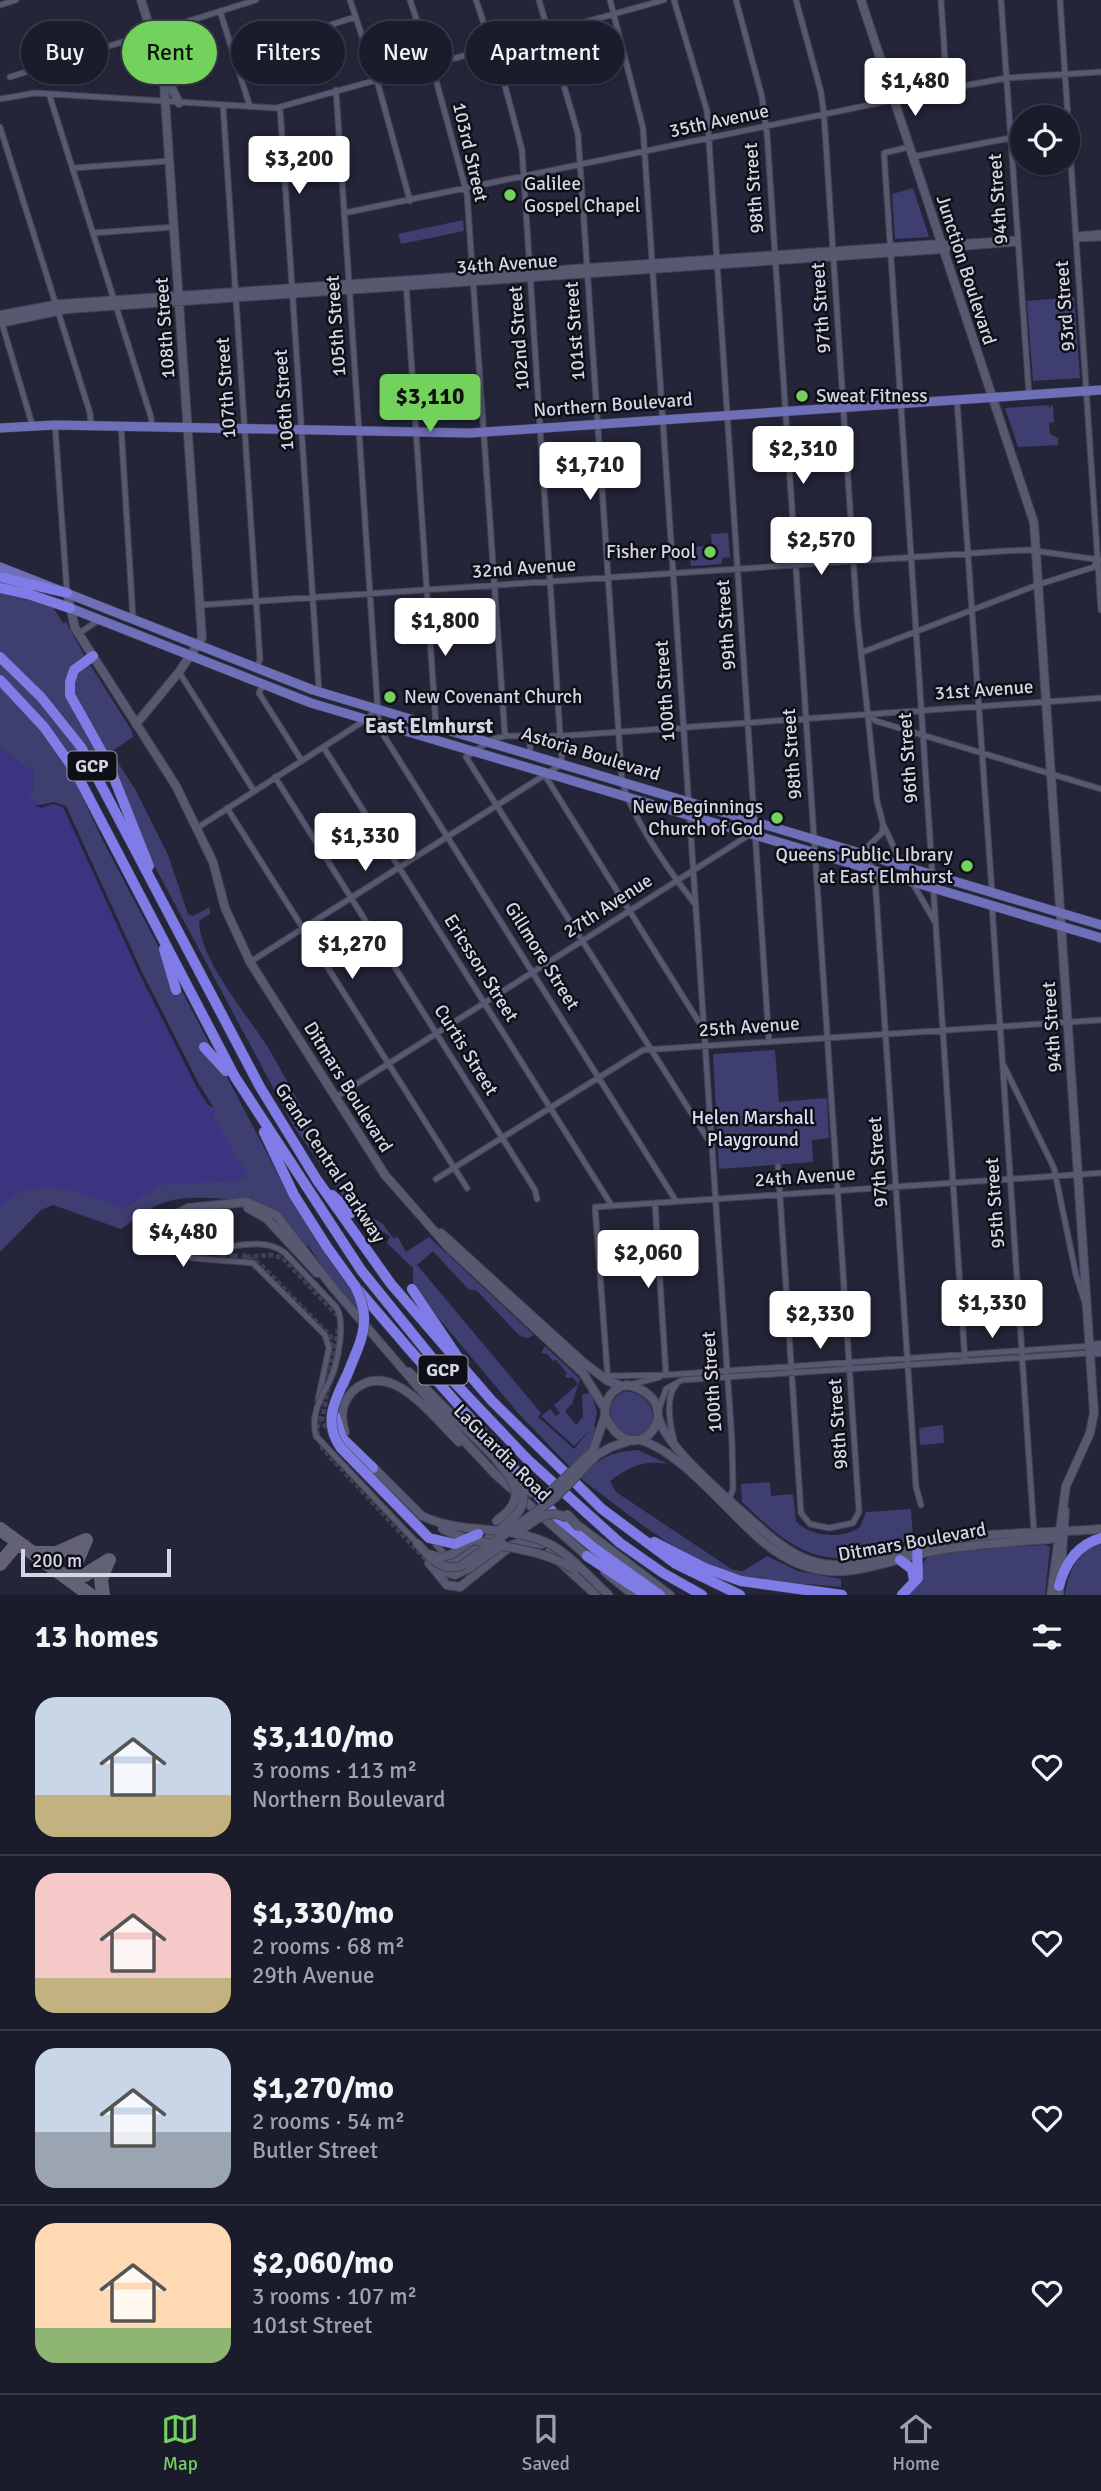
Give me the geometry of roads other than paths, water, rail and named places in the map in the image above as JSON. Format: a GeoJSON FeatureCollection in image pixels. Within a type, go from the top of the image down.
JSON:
{"type":"FeatureCollection","features":[{"type":"Feature","properties":{"kind":"highway"},"geometry":{"type":"LineString","coordinates":[[0,577],[68,593]]}},
{"type":"Feature","properties":{"kind":"highway"},"geometry":{"type":"LineString","coordinates":[[0,588],[33,595],[70,608]]}},
{"type":"Feature","properties":{"kind":"highway"},"geometry":{"type":"LineString","coordinates":[[93,656],[74,670],[70,695],[116,780],[158,893]]}},
{"type":"Feature","properties":{"kind":"highway","name":"Grand Central Parkway"},"geometry":{"type":"LineString","coordinates":[[0,657],[41,697],[81,747],[247,1063],[317,1180],[391,1284],[467,1374],[536,1446],[614,1519],[676,1564],[740,1595]]}},
{"type":"Feature","properties":{"kind":"highway","name":"Grand Central Parkway"},"geometry":{"type":"LineString","coordinates":[[2,683],[44,727],[75,771],[242,1090],[351,1257],[469,1399],[535,1467],[605,1531],[655,1568],[702,1595]]}},
{"type":"Feature","properties":{"kind":"highway"},"geometry":{"type":"LineString","coordinates":[[162,938],[167,965],[176,990]]}},
{"type":"Feature","properties":{"kind":"highway"},"geometry":{"type":"LineString","coordinates":[[204,1047],[242,1090]]}},
{"type":"Feature","properties":{"kind":"highway"},"geometry":{"type":"LineString","coordinates":[[253,1106],[295,1195],[355,1286],[558,1518],[594,1548],[660,1595]]}},
{"type":"Feature","properties":{"kind":"highway"},"geometry":{"type":"LineString","coordinates":[[317,1180],[351,1213]]}},
{"type":"Feature","properties":{"kind":"highway"},"geometry":{"type":"LineString","coordinates":[[355,1286],[363,1304],[365,1322],[335,1412],[338,1429],[347,1444],[373,1468]]}},
{"type":"Feature","properties":{"kind":"highway"},"geometry":{"type":"LineString","coordinates":[[412,1289],[449,1341],[467,1374]]}},
{"type":"Feature","properties":{"kind":"highway"},"geometry":{"type":"LineString","coordinates":[[346,1377],[331,1414],[333,1434],[341,1448],[429,1538],[455,1544],[478,1534]]}},
{"type":"Feature","properties":{"kind":"highway"},"geometry":{"type":"LineString","coordinates":[[614,1519],[688,1560],[731,1578],[768,1586],[842,1595]]}},
{"type":"Feature","properties":{"kind":"highway"},"geometry":{"type":"LineString","coordinates":[[1059,1591],[1075,1553],[1101,1538]]}},
{"type":"Feature","properties":{"kind":"highway"},"geometry":{"type":"LineString","coordinates":[[906,1592],[918,1578],[918,1550]]}},
{"type":"Feature","properties":{"kind":"highway"},"geometry":{"type":"LineString","coordinates":[[587,1556],[646,1595]]}},
{"type":"Feature","properties":{"kind":"highway"},"geometry":{"type":"LineString","coordinates":[[900,1560],[913,1571],[915,1578],[906,1592]]}},
{"type":"Feature","properties":{"kind":"main road","name":"Northern Boulevard"},"geometry":{"type":"LineString","coordinates":[[0,428],[32,424],[484,431],[1101,390]]}},
{"type":"Feature","properties":{"kind":"main road","name":"Astoria Boulevard"},"geometry":{"type":"LineString","coordinates":[[0,567],[319,692],[562,764],[625,790],[649,804],[754,831],[814,839],[1101,925]]}},
{"type":"Feature","properties":{"kind":"main road","name":"Astoria Boulevard"},"geometry":{"type":"LineString","coordinates":[[70,608],[302,700],[367,719],[470,755],[544,774],[689,802],[754,831],[815,853],[1101,938]]}},
{"type":"Feature","properties":{"kind":"street"},"geometry":{"type":"LineString","coordinates":[[0,5],[16,0]]}},
{"type":"Feature","properties":{"kind":"street","name":"108th Street"},"geometry":{"type":"LineString","coordinates":[[141,0],[147,21]]}},
{"type":"Feature","properties":{"kind":"street"},"geometry":{"type":"LineString","coordinates":[[189,21],[256,0]]}},
{"type":"Feature","properties":{"kind":"street"},"geometry":{"type":"LineString","coordinates":[[350,0],[359,29]]}},
{"type":"Feature","properties":{"kind":"street","name":"103rd Street"},"geometry":{"type":"LineString","coordinates":[[410,0],[417,21]]}},
{"type":"Feature","properties":{"kind":"street","name":"102nd Street"},"geometry":{"type":"LineString","coordinates":[[476,0],[484,21]]}},
{"type":"Feature","properties":{"kind":"street","name":"101st Street"},"geometry":{"type":"LineString","coordinates":[[539,0],[546,21]]}},
{"type":"Feature","properties":{"kind":"street","name":"100th Street"},"geometry":{"type":"LineString","coordinates":[[610,0],[643,128],[727,1374],[733,1475],[727,1503]]}},
{"type":"Feature","properties":{"kind":"street"},"geometry":{"type":"LineString","coordinates":[[587,21],[664,0]]}},
{"type":"Feature","properties":{"kind":"street","name":"99th Street"},"geometry":{"type":"LineString","coordinates":[[674,0],[707,111],[769,1042]]}},
{"type":"Feature","properties":{"kind":"street","name":"98th Street"},"geometry":{"type":"LineString","coordinates":[[736,0],[762,97],[766,127],[850,1365],[859,1509],[856,1521],[839,1527],[810,1524],[801,1513],[792,1369]]}},
{"type":"Feature","properties":{"kind":"street","name":"97th Street"},"geometry":{"type":"LineString","coordinates":[[796,0],[821,92],[824,115],[854,562],[877,801],[883,824],[902,865]]}},
{"type":"Feature","properties":{"kind":"street","name":"Junction Boulevard"},"geometry":{"type":"LineString","coordinates":[[861,0],[1034,523],[1035,552]]}},
{"type":"Feature","properties":{"kind":"street"},"geometry":{"type":"LineString","coordinates":[[941,0],[947,89]]}},
{"type":"Feature","properties":{"kind":"street","name":"94th Street"},"geometry":{"type":"LineString","coordinates":[[1000,0],[1010,138]]}},
{"type":"Feature","properties":{"kind":"street","name":"93rd Street"},"geometry":{"type":"LineString","coordinates":[[1060,0],[1101,610]]}},
{"type":"Feature","properties":{"kind":"street"},"geometry":{"type":"LineString","coordinates":[[220,11],[231,46]]}},
{"type":"Feature","properties":{"kind":"street"},"geometry":{"type":"LineString","coordinates":[[343,21],[355,17]]}},
{"type":"Feature","properties":{"kind":"street"},"geometry":{"type":"LineString","coordinates":[[10,77],[122,42]]}},
{"type":"Feature","properties":{"kind":"street","name":"35th Avenue"},"geometry":{"type":"LineString","coordinates":[[345,213],[947,89],[1006,78],[1101,72]]}},
{"type":"Feature","properties":{"kind":"street","name":"108th Street"},"geometry":{"type":"LineString","coordinates":[[164,84],[200,605],[202,638],[198,644]]}},
{"type":"Feature","properties":{"kind":"street"},"geometry":{"type":"LineString","coordinates":[[170,84],[179,103]]}},
{"type":"Feature","properties":{"kind":"street"},"geometry":{"type":"LineString","coordinates":[[243,84],[250,107]]}},
{"type":"Feature","properties":{"kind":"street"},"geometry":{"type":"LineString","coordinates":[[0,99],[49,94],[281,107],[359,84]]}},
{"type":"Feature","properties":{"kind":"street"},"geometry":{"type":"LineString","coordinates":[[377,84],[410,201]]}},
{"type":"Feature","properties":{"kind":"street","name":"103rd Street"},"geometry":{"type":"LineString","coordinates":[[437,84],[466,189],[505,736]]}},
{"type":"Feature","properties":{"kind":"street","name":"102nd Street"},"geometry":{"type":"LineString","coordinates":[[503,84],[522,150],[562,764]]}},
{"type":"Feature","properties":{"kind":"street","name":"101st Street"},"geometry":{"type":"LineString","coordinates":[[564,84],[578,134],[618,731],[625,790]]}},
{"type":"Feature","properties":{"kind":"street","name":"105th Street"},"geometry":{"type":"LineString","coordinates":[[336,90],[378,725]]}},
{"type":"Feature","properties":{"kind":"street"},"geometry":{"type":"LineString","coordinates":[[49,94],[152,427]]}},
{"type":"Feature","properties":{"kind":"street","name":"107th Street"},"geometry":{"type":"LineString","coordinates":[[222,105],[260,662],[257,668]]}},
{"type":"Feature","properties":{"kind":"street","name":"106th Street"},"geometry":{"type":"LineString","coordinates":[[281,107],[319,692]]}},
{"type":"Feature","properties":{"kind":"street"},"geometry":{"type":"LineString","coordinates":[[0,127],[90,413],[91,425]]}},
{"type":"Feature","properties":{"kind":"street"},"geometry":{"type":"LineString","coordinates":[[912,157],[1010,138]]}},
{"type":"Feature","properties":{"kind":"street","name":"96th Street"},"geometry":{"type":"LineString","coordinates":[[909,147],[884,153],[965,1358]]}},
{"type":"Feature","properties":{"kind":"street"},"geometry":{"type":"LineString","coordinates":[[73,168],[169,161]]}},
{"type":"Feature","properties":{"kind":"street","name":"94th Street"},"geometry":{"type":"LineString","coordinates":[[1012,175],[1029,395]]}},
{"type":"Feature","properties":{"kind":"street"},"geometry":{"type":"LineString","coordinates":[[93,233],[174,228]]}},
{"type":"Feature","properties":{"kind":"street"},"geometry":{"type":"LineString","coordinates":[[1076,237],[1101,235]]}},
{"type":"Feature","properties":{"kind":"street","name":"34th Avenue"},"geometry":{"type":"LineString","coordinates":[[0,320],[57,308],[115,303],[1016,241]]}},
{"type":"Feature","properties":{"kind":"street"},"geometry":{"type":"LineString","coordinates":[[406,283],[436,727]]}},
{"type":"Feature","properties":{"kind":"street"},"geometry":{"type":"LineString","coordinates":[[0,320],[32,424]]}},
{"type":"Feature","properties":{"kind":"street"},"geometry":{"type":"LineString","coordinates":[[957,400],[992,892]]}},
{"type":"Feature","properties":{"kind":"street"},"geometry":{"type":"LineString","coordinates":[[55,425],[68,593]]}},
{"type":"Feature","properties":{"kind":"street"},"geometry":{"type":"LineString","coordinates":[[121,426],[133,618]]}},
{"type":"Feature","properties":{"kind":"street","name":"94th Street"},"geometry":{"type":"LineString","coordinates":[[1035,552],[1093,1420],[1089,1436],[1069,1476],[1051,1595]]}},
{"type":"Feature","properties":{"kind":"street","name":"32nd Avenue"},"geometry":{"type":"LineString","coordinates":[[200,605],[968,554],[1035,552],[1099,560]]}},
{"type":"Feature","properties":{"kind":"street"},"geometry":{"type":"LineString","coordinates":[[863,652],[1037,585],[1094,567],[1099,560]]}},
{"type":"Feature","properties":{"kind":"street","name":"Ditmars Boulevard"},"geometry":{"type":"LineString","coordinates":[[68,593],[73,623],[78,634],[176,786],[213,862],[225,908],[250,962],[385,1175],[449,1248],[583,1373],[605,1411]]}},
{"type":"Feature","properties":{"kind":"street"},"geometry":{"type":"LineString","coordinates":[[78,634],[99,620]]}},
{"type":"Feature","properties":{"kind":"street"},"geometry":{"type":"LineString","coordinates":[[136,724],[179,672],[198,644]]}},
{"type":"Feature","properties":{"kind":"street"},"geometry":{"type":"LineString","coordinates":[[179,672],[254,791]]}},
{"type":"Feature","properties":{"kind":"street"},"geometry":{"type":"LineString","coordinates":[[263,684],[259,693],[302,761]]}},
{"type":"Feature","properties":{"kind":"street","name":"31st Avenue"},"geometry":{"type":"LineString","coordinates":[[470,755],[491,741],[505,736],[561,736],[1101,698]]}},
{"type":"Feature","properties":{"kind":"street"},"geometry":{"type":"LineString","coordinates":[[195,829],[324,748],[367,719],[377,708]]}},
{"type":"Feature","properties":{"kind":"street"},"geometry":{"type":"LineString","coordinates":[[869,714],[876,721],[1101,789]]}},
{"type":"Feature","properties":{"kind":"street","name":"Gillmore Street"},"geometry":{"type":"LineString","coordinates":[[378,725],[676,1201]]}},
{"type":"Feature","properties":{"kind":"street"},"geometry":{"type":"LineString","coordinates":[[530,736],[530,754]]}},
{"type":"Feature","properties":{"kind":"street","name":"Ericsson Street"},"geometry":{"type":"LineString","coordinates":[[324,748],[612,1206]]}},
{"type":"Feature","properties":{"kind":"street"},"geometry":{"type":"LineString","coordinates":[[470,755],[495,806],[711,1144]]}},
{"type":"Feature","properties":{"kind":"street"},"geometry":{"type":"LineString","coordinates":[[250,962],[562,764]]}},
{"type":"Feature","properties":{"kind":"street"},"geometry":{"type":"LineString","coordinates":[[544,774],[703,1029]]}},
{"type":"Feature","properties":{"kind":"street","name":"Curtis Street"},"geometry":{"type":"LineString","coordinates":[[275,778],[535,1189],[537,1199]]}},
{"type":"Feature","properties":{"kind":"street"},"geometry":{"type":"LineString","coordinates":[[625,790],[676,880],[695,904]]}},
{"type":"Feature","properties":{"kind":"street"},"geometry":{"type":"LineString","coordinates":[[637,813],[649,804]]}},
{"type":"Feature","properties":{"kind":"street"},"geometry":{"type":"LineString","coordinates":[[226,808],[467,1188]]}},
{"type":"Feature","properties":{"kind":"street"},"geometry":{"type":"LineString","coordinates":[[868,855],[866,848],[882,833],[883,824]]}},
{"type":"Feature","properties":{"kind":"street","name":"27th Avenue"},"geometry":{"type":"LineString","coordinates":[[336,1097],[754,831]]}},
{"type":"Feature","properties":{"kind":"street","name":"97th Street"},"geometry":{"type":"LineString","coordinates":[[868,855],[873,870],[916,1487],[921,1505]]}},
{"type":"Feature","properties":{"kind":"street"},"geometry":{"type":"LineString","coordinates":[[912,882],[936,924]]}},
{"type":"Feature","properties":{"kind":"street","name":"95th Street"},"geometry":{"type":"LineString","coordinates":[[992,906],[1034,1536]]}},
{"type":"Feature","properties":{"kind":"street"},"geometry":{"type":"LineString","coordinates":[[690,1008],[702,1004]]}},
{"type":"Feature","properties":{"kind":"street","name":"25th Avenue"},"geometry":{"type":"LineString","coordinates":[[436,1180],[643,1050],[1101,1020]]}},
{"type":"Feature","properties":{"kind":"street"},"geometry":{"type":"LineString","coordinates":[[1002,1063],[1054,1168],[1076,1275],[1086,1307]]}},
{"type":"Feature","properties":{"kind":"street"},"geometry":{"type":"LineString","coordinates":[[778,1166],[792,1369]]}},
{"type":"Feature","properties":{"kind":"street","name":"24th Avenue"},"geometry":{"type":"LineString","coordinates":[[605,1377],[595,1207],[1101,1173]]}},
{"type":"Feature","properties":{"kind":"street"},"geometry":{"type":"LineString","coordinates":[[334,1289],[276,1215],[257,1205],[242,1202],[188,1208],[179,1212],[168,1230],[173,1247],[192,1258],[248,1261],[258,1266],[326,1337],[329,1348],[314,1426],[318,1440],[435,1562],[448,1567],[457,1567],[541,1509],[568,1485],[595,1453],[612,1392],[624,1385],[666,1375]]}},
{"type":"Feature","properties":{"kind":"street"},"geometry":{"type":"LineString","coordinates":[[655,1203],[666,1375]]}},
{"type":"Feature","properties":{"kind":"street"},"geometry":{"type":"LineString","coordinates":[[248,1208],[267,1219],[334,1289]]}},
{"type":"Feature","properties":{"kind":"street","name":"Ditmars Boulevard"},"geometry":{"type":"LineString","coordinates":[[424,1219],[605,1377],[624,1385]]}},
{"type":"Feature","properties":{"kind":"street"},"geometry":{"type":"LineString","coordinates":[[173,1247],[199,1251],[259,1244],[270,1245],[285,1253],[336,1307],[341,1316],[341,1332],[332,1375],[318,1400]]}},
{"type":"Feature","properties":{"kind":"street","name":"LaGuardia Road"},"geometry":{"type":"LineString","coordinates":[[334,1289],[411,1381],[495,1474],[633,1595]]}},
{"type":"Feature","properties":{"kind":"street"},"geometry":{"type":"LineString","coordinates":[[605,1377],[727,1374],[1090,1349],[1101,1345]]}},
{"type":"Feature","properties":{"kind":"street"},"geometry":{"type":"LineString","coordinates":[[1090,1349],[1101,1352]]}},
{"type":"Feature","properties":{"kind":"street"},"geometry":{"type":"LineString","coordinates":[[394,1358],[496,1460],[513,1480],[516,1497],[509,1511],[452,1555],[443,1558],[434,1556],[417,1543]]}},
{"type":"Feature","properties":{"kind":"street"},"geometry":{"type":"LineString","coordinates":[[496,1460],[532,1493],[548,1494],[595,1453],[636,1440],[654,1431],[666,1389],[681,1381],[727,1374]]}},
{"type":"Feature","properties":{"kind":"street"},"geometry":{"type":"LineString","coordinates":[[495,1474],[404,1389],[387,1381],[372,1381],[356,1388],[346,1401],[342,1416],[345,1432],[373,1468],[422,1516],[450,1533],[539,1553],[575,1570]]}},
{"type":"Feature","properties":{"kind":"street"},"geometry":{"type":"LineString","coordinates":[[681,1381],[670,1394],[671,1427],[676,1444],[685,1457]]}},
{"type":"Feature","properties":{"kind":"street"},"geometry":{"type":"LineString","coordinates":[[624,1385],[647,1395],[659,1415]]}},
{"type":"Feature","properties":{"kind":"street"},"geometry":{"type":"LineString","coordinates":[[605,1411],[616,1432],[636,1440]]}},
{"type":"Feature","properties":{"kind":"street","name":"Ditmars Boulevard"},"geometry":{"type":"LineString","coordinates":[[659,1415],[664,1432],[685,1457],[763,1542],[789,1560],[809,1568],[852,1572],[900,1560],[918,1550]]}},
{"type":"Feature","properties":{"kind":"street","name":"Ditmars Boulevard"},"geometry":{"type":"LineString","coordinates":[[636,1440],[668,1454],[782,1547],[809,1561],[850,1565],[974,1537],[1034,1536],[1101,1529]]}},
{"type":"Feature","properties":{"kind":"street"},"geometry":{"type":"LineString","coordinates":[[497,1532],[516,1517],[522,1508],[524,1494],[518,1480]]}},
{"type":"Feature","properties":{"kind":"street"},"geometry":{"type":"LineString","coordinates":[[429,1563],[438,1566],[453,1563],[568,1485]]}},
{"type":"Feature","properties":{"kind":"street"},"geometry":{"type":"LineString","coordinates":[[541,1509],[560,1510],[579,1527]]}},
{"type":"Feature","properties":{"kind":"street"},"geometry":{"type":"LineString","coordinates":[[429,1563],[447,1574],[463,1573],[547,1514],[561,1514],[670,1595]]}},
{"type":"Feature","properties":{"kind":"street"},"geometry":{"type":"LineString","coordinates":[[422,1516],[455,1528],[526,1536],[544,1541],[562,1553],[609,1595]]}},
{"type":"Feature","properties":{"kind":"street","name":"94th Street"},"geometry":{"type":"LineString","coordinates":[[1059,1591],[1061,1532]]}},
{"type":"Feature","properties":{"kind":"street"},"geometry":{"type":"LineString","coordinates":[[429,1563],[447,1585],[460,1587],[512,1545],[520,1542],[542,1544],[592,1592]]}},
{"type":"Feature","properties":{"kind":"street"},"geometry":{"type":"LineString","coordinates":[[436,1545],[463,1573]]}},
{"type":"Feature","properties":{"kind":"street"},"geometry":{"type":"LineString","coordinates":[[549,1552],[582,1579]]}},
{"type":"Feature","properties":{"kind":"tunnel"},"geometry":{"type":"LineString","coordinates":[[246,1257],[271,1255],[283,1258],[338,1316]]}},
{"type":"Feature","properties":{"kind":"tunnel"},"geometry":{"type":"LineString","coordinates":[[218,1258],[246,1257]]}},
{"type":"Feature","properties":{"kind":"tunnel"},"geometry":{"type":"LineString","coordinates":[[248,1258],[261,1265],[330,1336],[332,1349]]}},
{"type":"Feature","properties":{"kind":"tunnel"},"geometry":{"type":"LineString","coordinates":[[329,1378],[339,1325]]}},
{"type":"Feature","properties":{"kind":"tunnel"},"geometry":{"type":"LineString","coordinates":[[328,1387],[322,1421],[332,1436]]}},
{"type":"Feature","properties":{"kind":"tunnel"},"geometry":{"type":"LineString","coordinates":[[319,1416],[317,1433],[323,1449],[429,1563]]}},
{"type":"Feature","properties":{"kind":"place","name":"Galilee Gospel Chapel"},"geometry":{"type":"Point","coordinates":[510,195]}},
{"type":"Feature","properties":{"kind":"place","name":"Sweat Fitness"},"geometry":{"type":"Point","coordinates":[802,396]}},
{"type":"Feature","properties":{"kind":"place","name":"Fisher Pool"},"geometry":{"type":"Point","coordinates":[710,552]}},
{"type":"Feature","properties":{"kind":"place","name":"New Covenant Church"},"geometry":{"type":"Point","coordinates":[390,697]}},
{"type":"Feature","properties":{"kind":"place","name":"New Beginnings Church of God"},"geometry":{"type":"Point","coordinates":[777,818]}},
{"type":"Feature","properties":{"kind":"place","name":"Queens Public LIbrary at East Elmhurst"},"geometry":{"type":"Point","coordinates":[967,866]}},
{"type":"Feature","properties":{"kind":"district","name":"East Elmhurst"},"geometry":{"type":"Point","coordinates":[429,726]}},
{"type":"Feature","properties":{"kind":"park label","name":"Helen Marshall Playground"},"geometry":{"type":"Point","coordinates":[753,1129]}}]}
